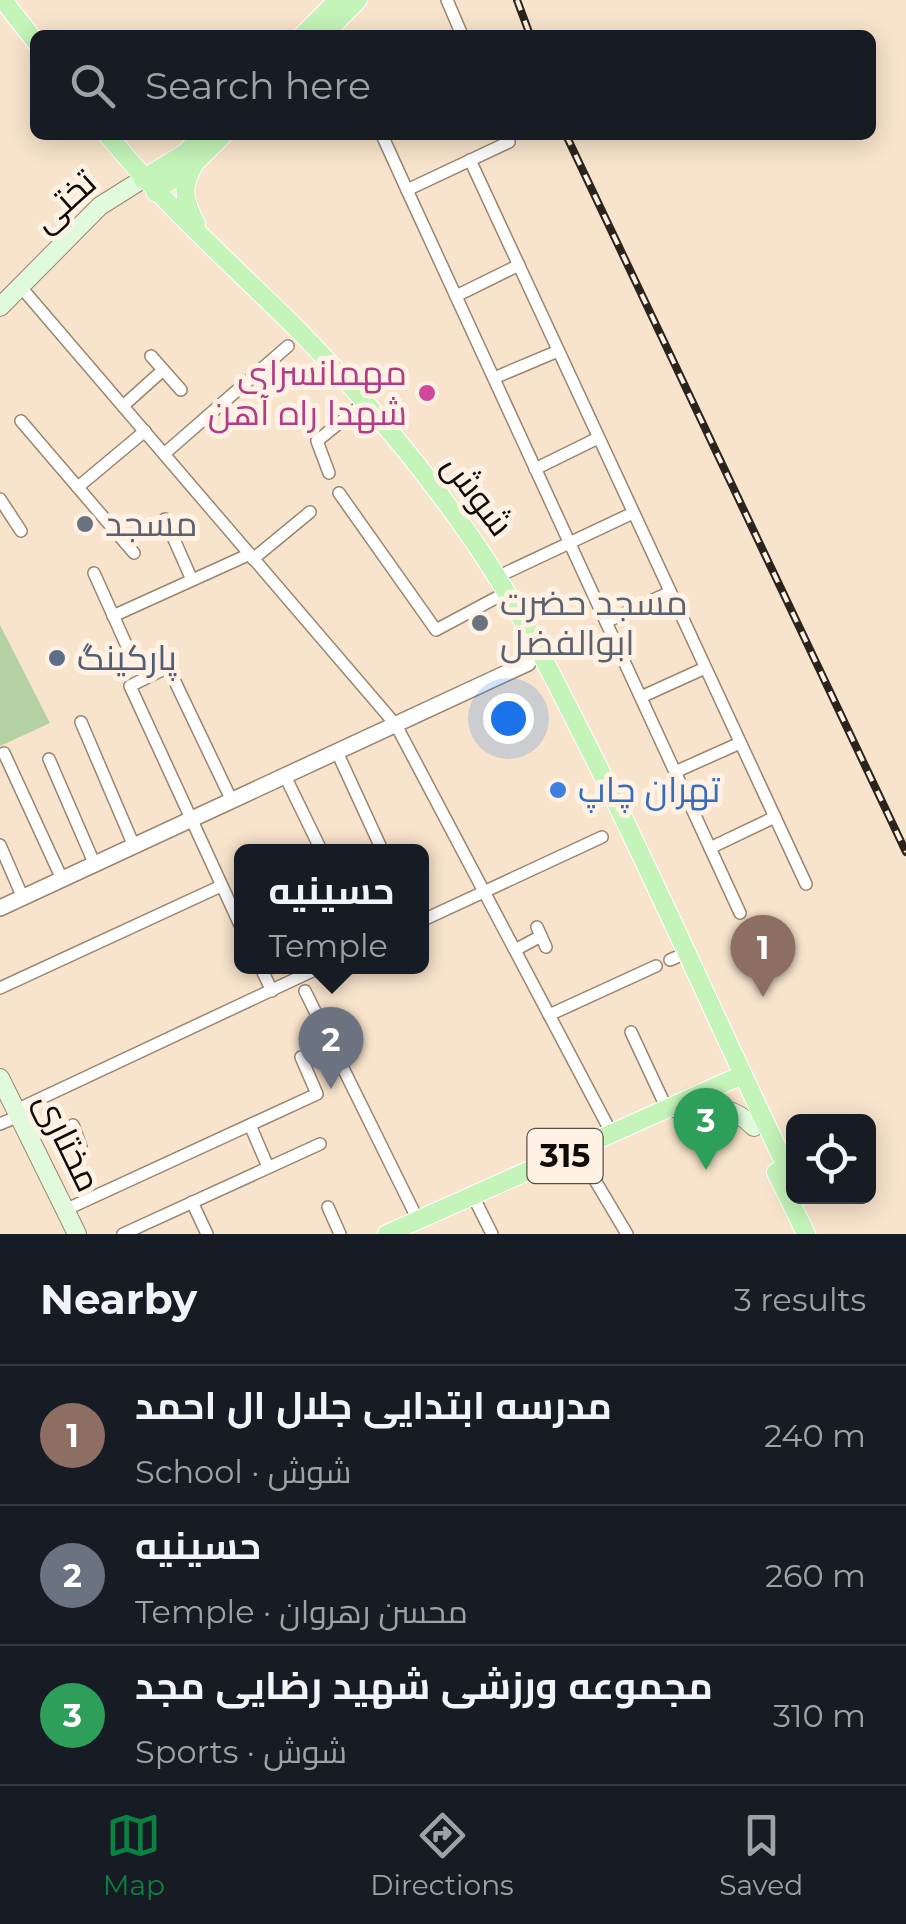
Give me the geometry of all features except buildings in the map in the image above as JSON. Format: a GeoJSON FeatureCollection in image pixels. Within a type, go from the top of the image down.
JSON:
{"type":"FeatureCollection","features":[{"type":"Feature","properties":{"kind":"main road"},"geometry":{"type":"LineString","coordinates":[[3,0],[30,35]]}},
{"type":"Feature","properties":{"kind":"main road"},"geometry":{"type":"LineString","coordinates":[[308,30],[338,0]]}},
{"type":"Feature","properties":{"kind":"main road"},"geometry":{"type":"LineString","coordinates":[[328,30],[358,0]]}},
{"type":"Feature","properties":{"kind":"main road","name":"شوش"},"geometry":{"type":"LineString","coordinates":[[111,140],[143,186],[204,238],[301,334],[364,404],[446,504],[502,584],[543,656],[628,826],[678,956],[786,1167]]}},
{"type":"Feature","properties":{"kind":"main road"},"geometry":{"type":"LineString","coordinates":[[171,172],[198,140]]}},
{"type":"Feature","properties":{"kind":"main road"},"geometry":{"type":"LineString","coordinates":[[204,238],[187,206],[185,179],[194,164],[219,140]]}},
{"type":"Feature","properties":{"kind":"main road"},"geometry":{"type":"LineString","coordinates":[[143,186],[194,164]]}},
{"type":"Feature","properties":{"kind":"main road","name":"تختی"},"geometry":{"type":"LineString","coordinates":[[0,307],[100,206],[143,186]]}},
{"type":"Feature","properties":{"kind":"main road","name":"315"},"geometry":{"type":"LineString","coordinates":[[394,1233],[742,1076]]}},
{"type":"Feature","properties":{"kind":"main road","name":"مختاری"},"geometry":{"type":"LineString","coordinates":[[0,1078],[77,1234]]}},
{"type":"Feature","properties":{"kind":"main road"},"geometry":{"type":"LineString","coordinates":[[667,1109],[727,1109],[754,1127],[806,1234]]}},
{"type":"Feature","properties":{"kind":"main road"},"geometry":{"type":"LineString","coordinates":[[804,1204],[818,1234]]}},
{"type":"Feature","properties":{"kind":"street"},"geometry":{"type":"LineString","coordinates":[[447,0],[460,30]]}},
{"type":"Feature","properties":{"kind":"street"},"geometry":{"type":"LineString","coordinates":[[384,140],[740,913]]}},
{"type":"Feature","properties":{"kind":"street"},"geometry":{"type":"LineString","coordinates":[[407,190],[508,140]]}},
{"type":"Feature","properties":{"kind":"street"},"geometry":{"type":"LineString","coordinates":[[470,160],[806,884]]}},
{"type":"Feature","properties":{"kind":"street"},"geometry":{"type":"LineString","coordinates":[[456,296],[518,265]]}},
{"type":"Feature","properties":{"kind":"street"},"geometry":{"type":"LineString","coordinates":[[20,286],[396,725],[612,1134]]}},
{"type":"Feature","properties":{"kind":"street"},"geometry":{"type":"LineString","coordinates":[[164,454],[288,346]]}},
{"type":"Feature","properties":{"kind":"street"},"geometry":{"type":"LineString","coordinates":[[494,378],[558,351]]}},
{"type":"Feature","properties":{"kind":"street"},"geometry":{"type":"LineString","coordinates":[[150,356],[182,390]]}},
{"type":"Feature","properties":{"kind":"street"},"geometry":{"type":"LineString","coordinates":[[122,406],[164,370]]}},
{"type":"Feature","properties":{"kind":"street"},"geometry":{"type":"LineString","coordinates":[[329,473],[317,442],[364,404]]}},
{"type":"Feature","properties":{"kind":"street"},"geometry":{"type":"LineString","coordinates":[[21,421],[134,554]]}},
{"type":"Feature","properties":{"kind":"street"},"geometry":{"type":"LineString","coordinates":[[78,487],[145,431]]}},
{"type":"Feature","properties":{"kind":"street"},"geometry":{"type":"LineString","coordinates":[[536,469],[598,438]]}},
{"type":"Feature","properties":{"kind":"street"},"geometry":{"type":"LineString","coordinates":[[338,493],[436,630],[568,541],[633,512]]}},
{"type":"Feature","properties":{"kind":"street"},"geometry":{"type":"LineString","coordinates":[[0,500],[21,531]]}},
{"type":"Feature","properties":{"kind":"street"},"geometry":{"type":"LineString","coordinates":[[113,616],[252,556],[310,512]]}},
{"type":"Feature","properties":{"kind":"street"},"geometry":{"type":"LineString","coordinates":[[166,519],[192,580]]}},
{"type":"Feature","properties":{"kind":"street"},"geometry":{"type":"LineString","coordinates":[[94,573],[130,653]]}},
{"type":"Feature","properties":{"kind":"street"},"geometry":{"type":"LineString","coordinates":[[606,622],[670,592]]}},
{"type":"Feature","properties":{"kind":"street"},"geometry":{"type":"LineString","coordinates":[[0,908],[528,663]]}},
{"type":"Feature","properties":{"kind":"street"},"geometry":{"type":"LineString","coordinates":[[232,800],[168,668],[130,686],[234,913]]}},
{"type":"Feature","properties":{"kind":"street"},"geometry":{"type":"LineString","coordinates":[[641,698],[705,668]]}},
{"type":"Feature","properties":{"kind":"street"},"geometry":{"type":"LineString","coordinates":[[81,722],[134,846]]}},
{"type":"Feature","properties":{"kind":"street"},"geometry":{"type":"LineString","coordinates":[[675,772],[740,743]]}},
{"type":"Feature","properties":{"kind":"street"},"geometry":{"type":"LineString","coordinates":[[337,752],[380,844]]}},
{"type":"Feature","properties":{"kind":"street"},"geometry":{"type":"LineString","coordinates":[[4,753],[62,879]]}},
{"type":"Feature","properties":{"kind":"street"},"geometry":{"type":"LineString","coordinates":[[49,760],[94,864]]}},
{"type":"Feature","properties":{"kind":"street"},"geometry":{"type":"LineString","coordinates":[[285,776],[318,844]]}},
{"type":"Feature","properties":{"kind":"street"},"geometry":{"type":"LineString","coordinates":[[710,848],[775,817]]}},
{"type":"Feature","properties":{"kind":"street"},"geometry":{"type":"LineString","coordinates":[[429,917],[602,837]]}},
{"type":"Feature","properties":{"kind":"street"},"geometry":{"type":"LineString","coordinates":[[0,845],[24,898]]}},
{"type":"Feature","properties":{"kind":"street"},"geometry":{"type":"LineString","coordinates":[[0,988],[221,886]]}},
{"type":"Feature","properties":{"kind":"street"},"geometry":{"type":"LineString","coordinates":[[515,950],[541,937]]}},
{"type":"Feature","properties":{"kind":"street"},"geometry":{"type":"LineString","coordinates":[[549,1015],[656,966]]}},
{"type":"Feature","properties":{"kind":"street"},"geometry":{"type":"LineString","coordinates":[[264,974],[272,990]]}},
{"type":"Feature","properties":{"kind":"street"},"geometry":{"type":"LineString","coordinates":[[0,1124],[306,974]]}},
{"type":"Feature","properties":{"kind":"street"},"geometry":{"type":"LineString","coordinates":[[305,991],[418,1220]]}},
{"type":"Feature","properties":{"kind":"street"},"geometry":{"type":"LineString","coordinates":[[631,1032],[667,1109]]}},
{"type":"Feature","properties":{"kind":"street"},"geometry":{"type":"LineString","coordinates":[[65,1210],[317,1094],[301,1056]]}},
{"type":"Feature","properties":{"kind":"street"},"geometry":{"type":"LineString","coordinates":[[250,1125],[268,1167]]}},
{"type":"Feature","properties":{"kind":"street"},"geometry":{"type":"LineString","coordinates":[[74,1126],[81,1147]]}},
{"type":"Feature","properties":{"kind":"street"},"geometry":{"type":"LineString","coordinates":[[123,1234],[320,1144]]}},
{"type":"Feature","properties":{"kind":"street"},"geometry":{"type":"LineString","coordinates":[[577,1150],[627,1234]]}},
{"type":"Feature","properties":{"kind":"street"},"geometry":{"type":"LineString","coordinates":[[473,1196],[492,1234]]}},
{"type":"Feature","properties":{"kind":"street"},"geometry":{"type":"LineString","coordinates":[[192,1202],[206,1234]]}},
{"type":"Feature","properties":{"kind":"street"},"geometry":{"type":"LineString","coordinates":[[328,1208],[340,1234]]}},
{"type":"Feature","properties":{"kind":"green space"},"geometry":{"type":"Polygon","coordinates":[[[0,625],[50,723],[0,746],[0,625]]]}},
{"type":"Feature","properties":{"kind":"railway"},"geometry":{"type":"LineString","coordinates":[[517,0],[528,30]]}},
{"type":"Feature","properties":{"kind":"railway"},"geometry":{"type":"LineString","coordinates":[[568,140],[906,852]]}},
{"type":"Feature","properties":{"kind":"place","name":"مهمانسرای شهدا راه آهن"},"geometry":{"type":"Point","coordinates":[427,393]}},
{"type":"Feature","properties":{"kind":"place","name":"مسجد"},"geometry":{"type":"Point","coordinates":[85,524]}},
{"type":"Feature","properties":{"kind":"place","name":"مسجد حضرت ابوالفضل"},"geometry":{"type":"Point","coordinates":[480,623]}},
{"type":"Feature","properties":{"kind":"place","name":"پارکینگ"},"geometry":{"type":"Point","coordinates":[57,658]}},
{"type":"Feature","properties":{"kind":"place","name":"تهران چاپ"},"geometry":{"type":"Point","coordinates":[558,790]}},
{"type":"Feature","properties":{"kind":"place","name":"مدرسه ابتدایی جلال ال احمد"},"geometry":{"type":"Point","coordinates":[763,997]}},
{"type":"Feature","properties":{"kind":"place","name":"حسینیه"},"geometry":{"type":"Point","coordinates":[331,1089]}},
{"type":"Feature","properties":{"kind":"place","name":"مجموعه ورزشی شهید رضایی مجد"},"geometry":{"type":"Point","coordinates":[706,1170]}}]}
